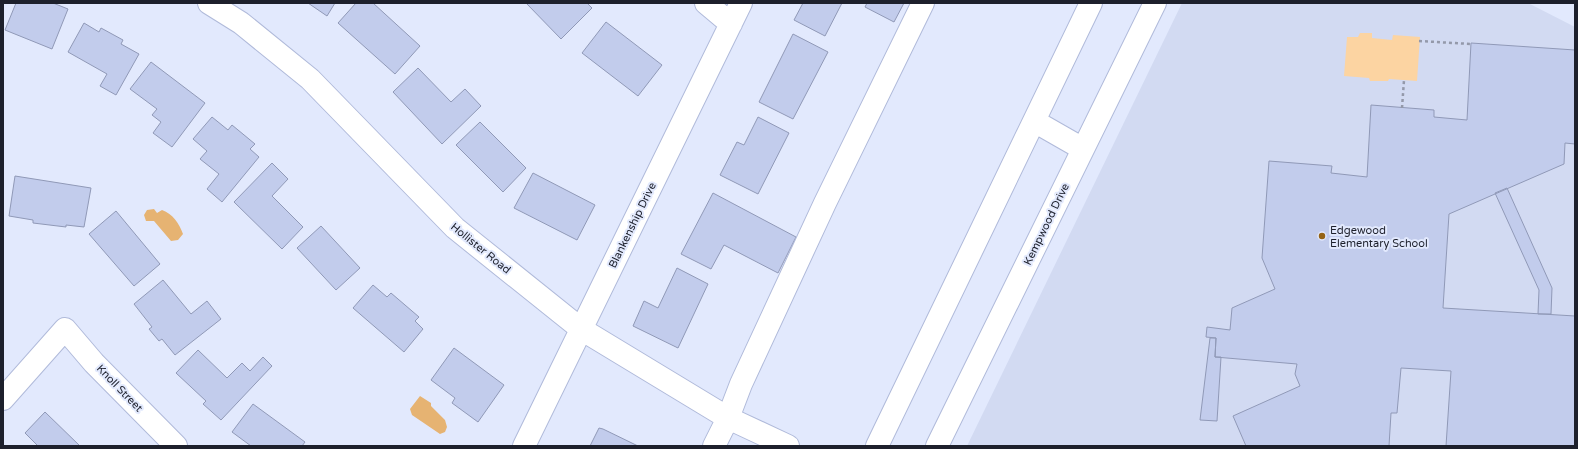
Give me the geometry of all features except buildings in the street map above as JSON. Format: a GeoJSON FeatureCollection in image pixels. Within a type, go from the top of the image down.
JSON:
{"type":"FeatureCollection","features":[{"type":"Feature","properties":{"kind":"street","name":"Hollister Road"},"geometry":{"type":"LineString","coordinates":[[209,3],[241,23],[310,79],[455,228],[581,329],[728,418],[788,446]]}},
{"type":"Feature","properties":{"kind":"street"},"geometry":{"type":"LineString","coordinates":[[706,3],[731,24]]}},
{"type":"Feature","properties":{"kind":"street","name":"Blankenship Drive"},"geometry":{"type":"LineString","coordinates":[[524,446],[740,3]]}},
{"type":"Feature","properties":{"kind":"street"},"geometry":{"type":"LineString","coordinates":[[714,446],[728,418],[741,384],[825,204],[923,3]]}},
{"type":"Feature","properties":{"kind":"street"},"geometry":{"type":"LineString","coordinates":[[876,446],[1091,3]]}},
{"type":"Feature","properties":{"kind":"street","name":"Kempwood Drive"},"geometry":{"type":"LineString","coordinates":[[937,446],[1155,3]]}},
{"type":"Feature","properties":{"kind":"street"},"geometry":{"type":"LineString","coordinates":[[1034,121],[1083,149]]}},
{"type":"Feature","properties":{"kind":"street","name":"Knoll Street"},"geometry":{"type":"LineString","coordinates":[[3,399],[66,329],[94,363],[176,446]]}},
{"type":"Feature","properties":{"kind":"path"},"geometry":{"type":"LineString","coordinates":[[1419,41],[1471,44]]}},
{"type":"Feature","properties":{"kind":"path"},"geometry":{"type":"LineString","coordinates":[[1402,108],[1404,80]]}},
{"type":"Feature","properties":{"kind":"shaded area","name":"Edgewood Elementary School"},"geometry":{"type":"Polygon","coordinates":[[[1182,3],[1528,3],[1575,27],[1575,446],[967,446],[1182,3]]]}},
{"type":"Feature","properties":{"kind":"shaded area"},"geometry":{"type":"Polygon","coordinates":[[[1360,33],[1372,33],[1372,38],[1392,40],[1393,35],[1420,37],[1417,81],[1389,79],[1388,81],[1370,81],[1369,78],[1344,76],[1347,37],[1358,37],[1360,33]]]}},
{"type":"Feature","properties":{"kind":"shaded area"},"geometry":{"type":"Polygon","coordinates":[[[154,209],[157,213],[162,210],[175,219],[183,234],[178,240],[171,241],[154,221],[146,221],[144,215],[147,210],[154,209]]]}},
{"type":"Feature","properties":{"kind":"shaded area"},"geometry":{"type":"Polygon","coordinates":[[[420,396],[431,403],[431,406],[445,420],[447,427],[445,432],[440,434],[412,415],[410,409],[420,396]]]}},
{"type":"Feature","properties":{"kind":"place","name":"Edgewood Elementary School"},"geometry":{"type":"Point","coordinates":[1322,236]}}]}
